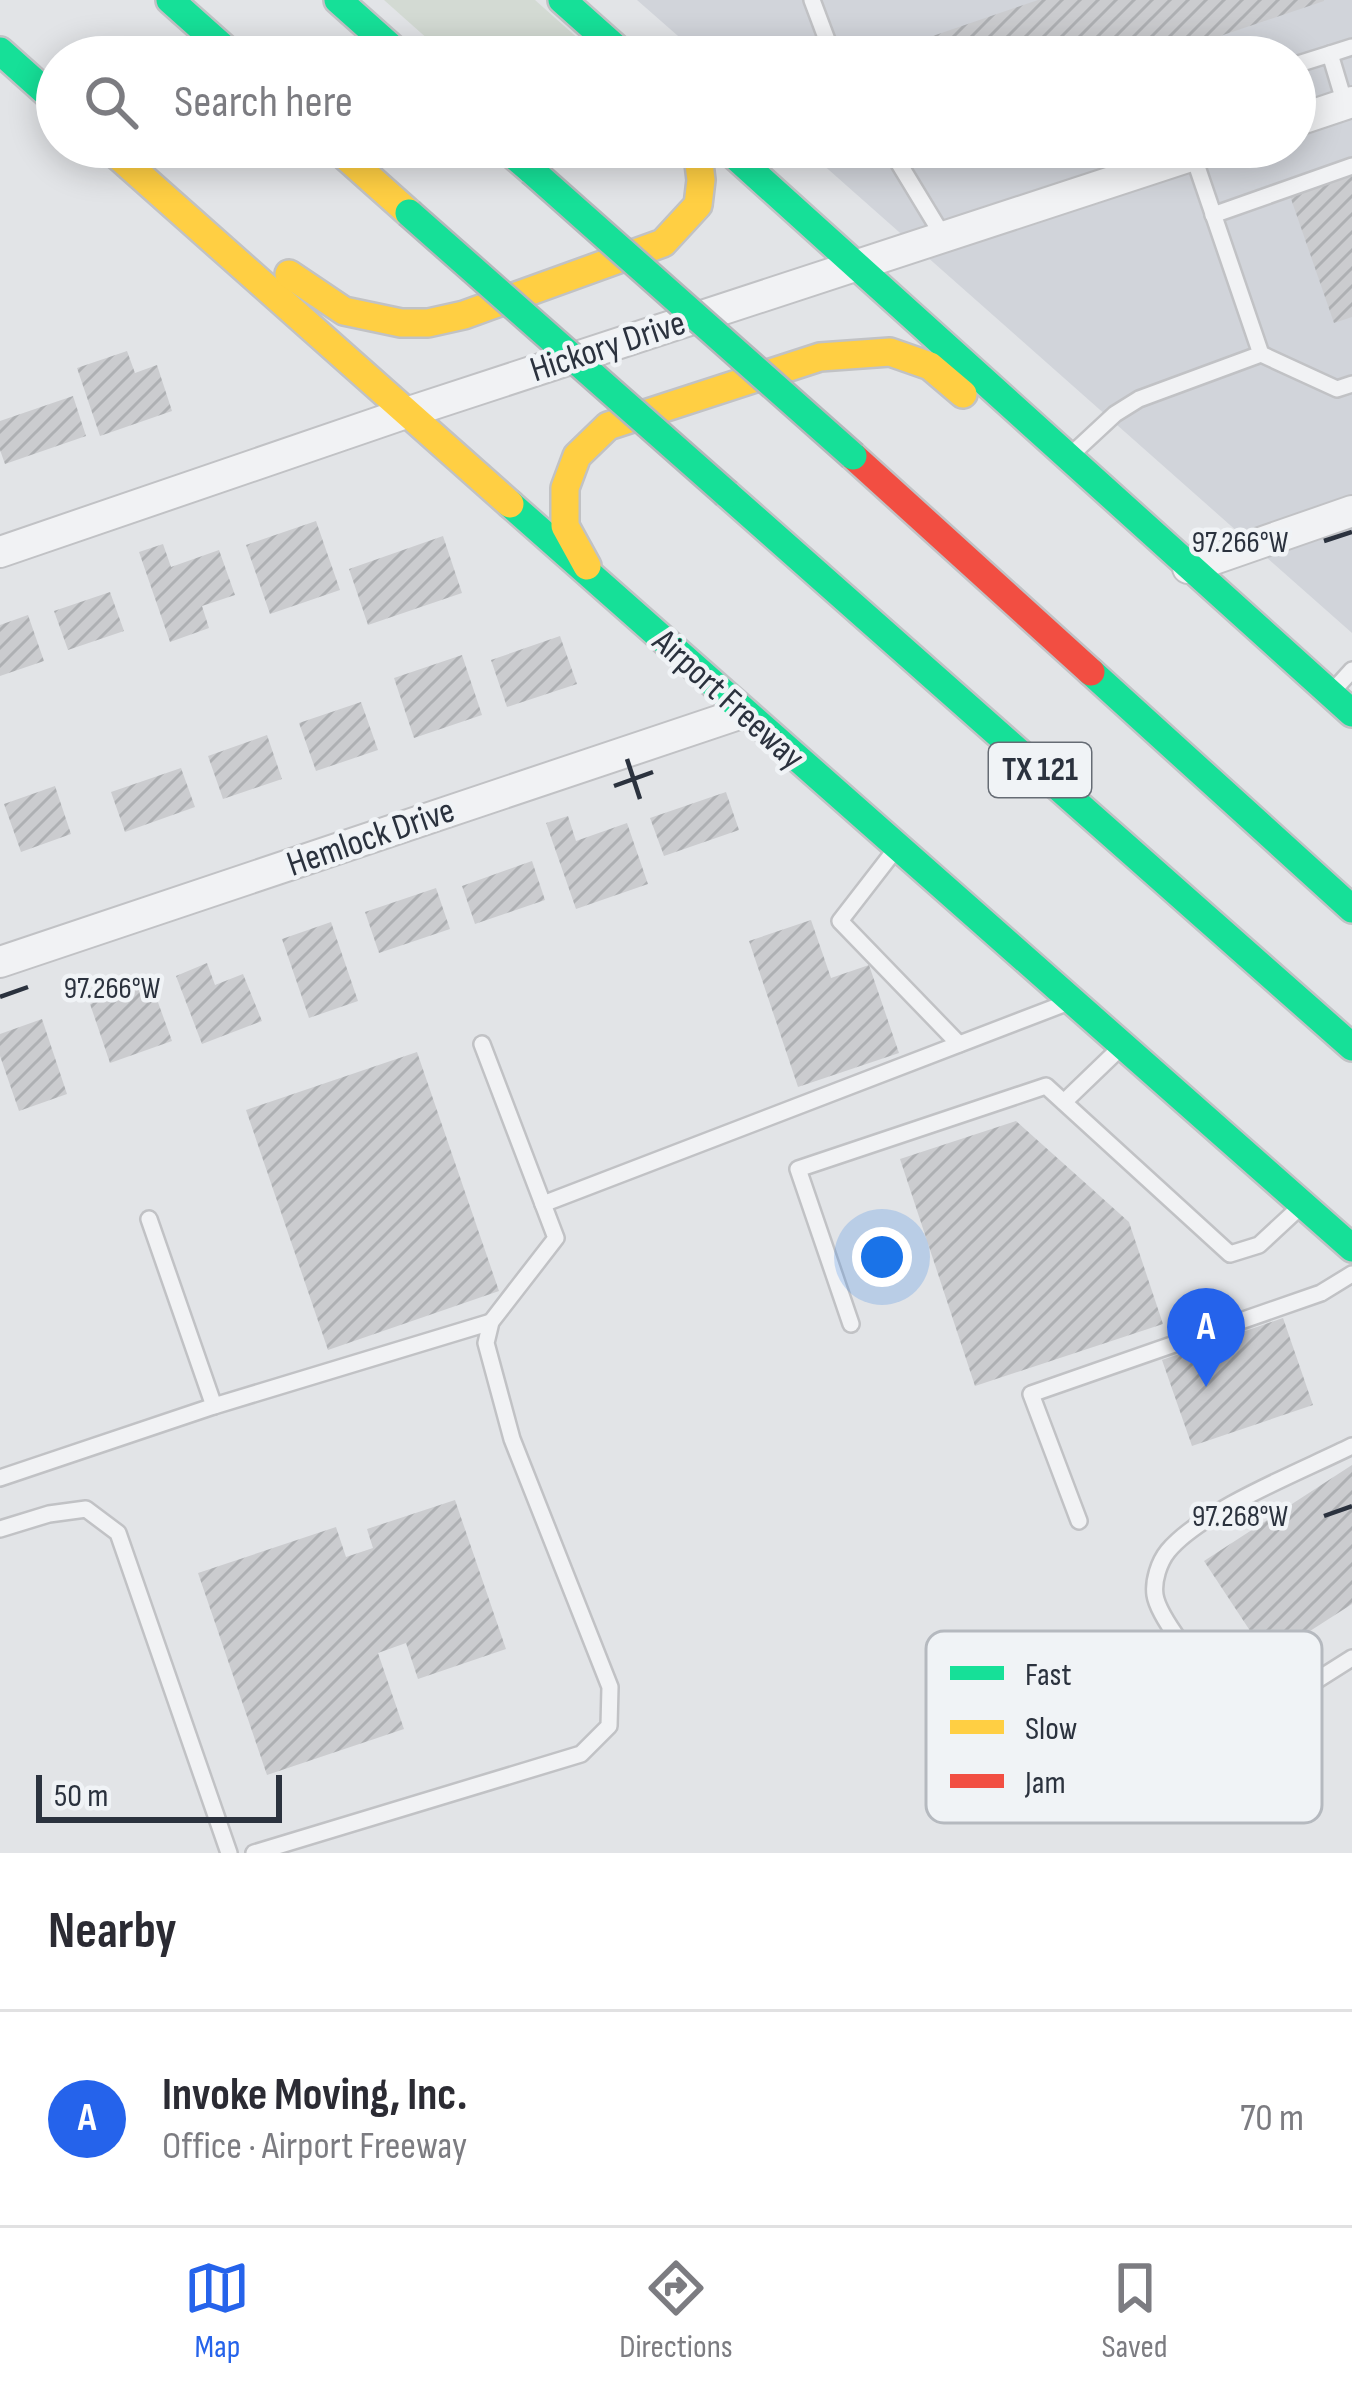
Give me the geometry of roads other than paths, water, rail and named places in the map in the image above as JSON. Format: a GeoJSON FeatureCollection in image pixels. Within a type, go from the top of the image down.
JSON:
{"type":"FeatureCollection","features":[{"type":"Feature","properties":{"kind":"main road"},"geometry":{"type":"LineString","coordinates":[[170,0],[210,36]]}},
{"type":"Feature","properties":{"kind":"main road"},"geometry":{"type":"LineString","coordinates":[[338,0],[378,36]]}},
{"type":"Feature","properties":{"kind":"main road"},"geometry":{"type":"LineString","coordinates":[[562,0],[602,36]]}},
{"type":"Feature","properties":{"kind":"main road"},"geometry":{"type":"LineString","coordinates":[[0,51],[36,83]]}},
{"type":"Feature","properties":{"kind":"main road","name":"Airport Freeway"},"geometry":{"type":"LineString","coordinates":[[133,168],[742,713],[1352,1248]]}},
{"type":"Feature","properties":{"kind":"main road"},"geometry":{"type":"LineString","coordinates":[[139,168],[344,311],[401,323],[464,315],[663,243],[698,205],[700,168]]}},
{"type":"Feature","properties":{"kind":"main road","name":"TX 121"},"geometry":{"type":"LineString","coordinates":[[359,168],[1352,1047]]}},
{"type":"Feature","properties":{"kind":"main road","name":"TX 121"},"geometry":{"type":"LineString","coordinates":[[528,168],[1352,909]]}},
{"type":"Feature","properties":{"kind":"main road"},"geometry":{"type":"LineString","coordinates":[[755,168],[855,268],[1070,455],[1341,704]]}},
{"type":"Feature","properties":{"kind":"main road"},"geometry":{"type":"LineString","coordinates":[[595,582],[566,526],[565,488],[577,456],[608,425],[820,357],[890,352],[930,366],[1030,452],[1070,455]]}},
{"type":"Feature","properties":{"kind":"street"},"geometry":{"type":"LineString","coordinates":[[1316,114],[1349,103]]}},
{"type":"Feature","properties":{"kind":"street","name":"Hickory Drive"},"geometry":{"type":"LineString","coordinates":[[0,552],[1142,168]]}},
{"type":"Feature","properties":{"kind":"street"},"geometry":{"type":"LineString","coordinates":[[1188,568],[1352,511]]}},
{"type":"Feature","properties":{"kind":"street","name":"Hemlock Drive"},"geometry":{"type":"LineString","coordinates":[[0,962],[742,713]]}},
{"type":"Feature","properties":{"kind":"lane"},"geometry":{"type":"LineString","coordinates":[[812,0],[827,36]]}},
{"type":"Feature","properties":{"kind":"lane"},"geometry":{"type":"LineString","coordinates":[[1316,58],[1352,47]]}},
{"type":"Feature","properties":{"kind":"lane"},"geometry":{"type":"LineString","coordinates":[[1330,54],[1349,103]]}},
{"type":"Feature","properties":{"kind":"lane"},"geometry":{"type":"LineString","coordinates":[[1213,215],[1352,166]]}},
{"type":"Feature","properties":{"kind":"lane"},"geometry":{"type":"LineString","coordinates":[[902,168],[943,236]]}},
{"type":"Feature","properties":{"kind":"lane"},"geometry":{"type":"LineString","coordinates":[[1193,168],[1261,353],[1337,389],[1352,384]]}},
{"type":"Feature","properties":{"kind":"lane"},"geometry":{"type":"LineString","coordinates":[[1070,455],[1139,399],[1261,353]]}},
{"type":"Feature","properties":{"kind":"lane"},"geometry":{"type":"LineString","coordinates":[[1341,704],[1352,670]]}},
{"type":"Feature","properties":{"kind":"lane"},"geometry":{"type":"LineString","coordinates":[[896,848],[840,921],[959,1044]]}},
{"type":"Feature","properties":{"kind":"lane"},"geometry":{"type":"LineString","coordinates":[[543,1204],[1069,1002]]}},
{"type":"Feature","properties":{"kind":"lane"},"geometry":{"type":"LineString","coordinates":[[254,1853],[581,1754],[609,1726],[610,1687],[512,1439],[486,1342],[491,1322],[556,1238],[482,1044]]}},
{"type":"Feature","properties":{"kind":"lane"},"geometry":{"type":"LineString","coordinates":[[1064,1102],[1121,1048]]}},
{"type":"Feature","properties":{"kind":"lane"},"geometry":{"type":"LineString","coordinates":[[851,1324],[798,1169],[1046,1086],[1230,1254],[1259,1245],[1302,1205]]}},
{"type":"Feature","properties":{"kind":"lane"},"geometry":{"type":"LineString","coordinates":[[149,1219],[214,1406]]}},
{"type":"Feature","properties":{"kind":"lane"},"geometry":{"type":"LineString","coordinates":[[1079,1521],[1031,1394],[1321,1293],[1352,1274]]}},
{"type":"Feature","properties":{"kind":"lane"},"geometry":{"type":"LineString","coordinates":[[0,1478],[214,1406],[491,1322]]}},
{"type":"Feature","properties":{"kind":"lane"},"geometry":{"type":"LineString","coordinates":[[1174,1631],[1155,1598],[1155,1580],[1164,1555],[1215,1516],[1352,1446]]}},
{"type":"Feature","properties":{"kind":"lane"},"geometry":{"type":"LineString","coordinates":[[0,1529],[86,1509],[118,1533],[229,1853]]}},
{"type":"Feature","properties":{"kind":"lane"},"geometry":{"type":"LineString","coordinates":[[1322,1677],[1352,1658]]}},
{"type":"Feature","properties":{"kind":"place","name":"Invoke Moving, Inc."},"geometry":{"type":"Point","coordinates":[1206,1387]}}]}
